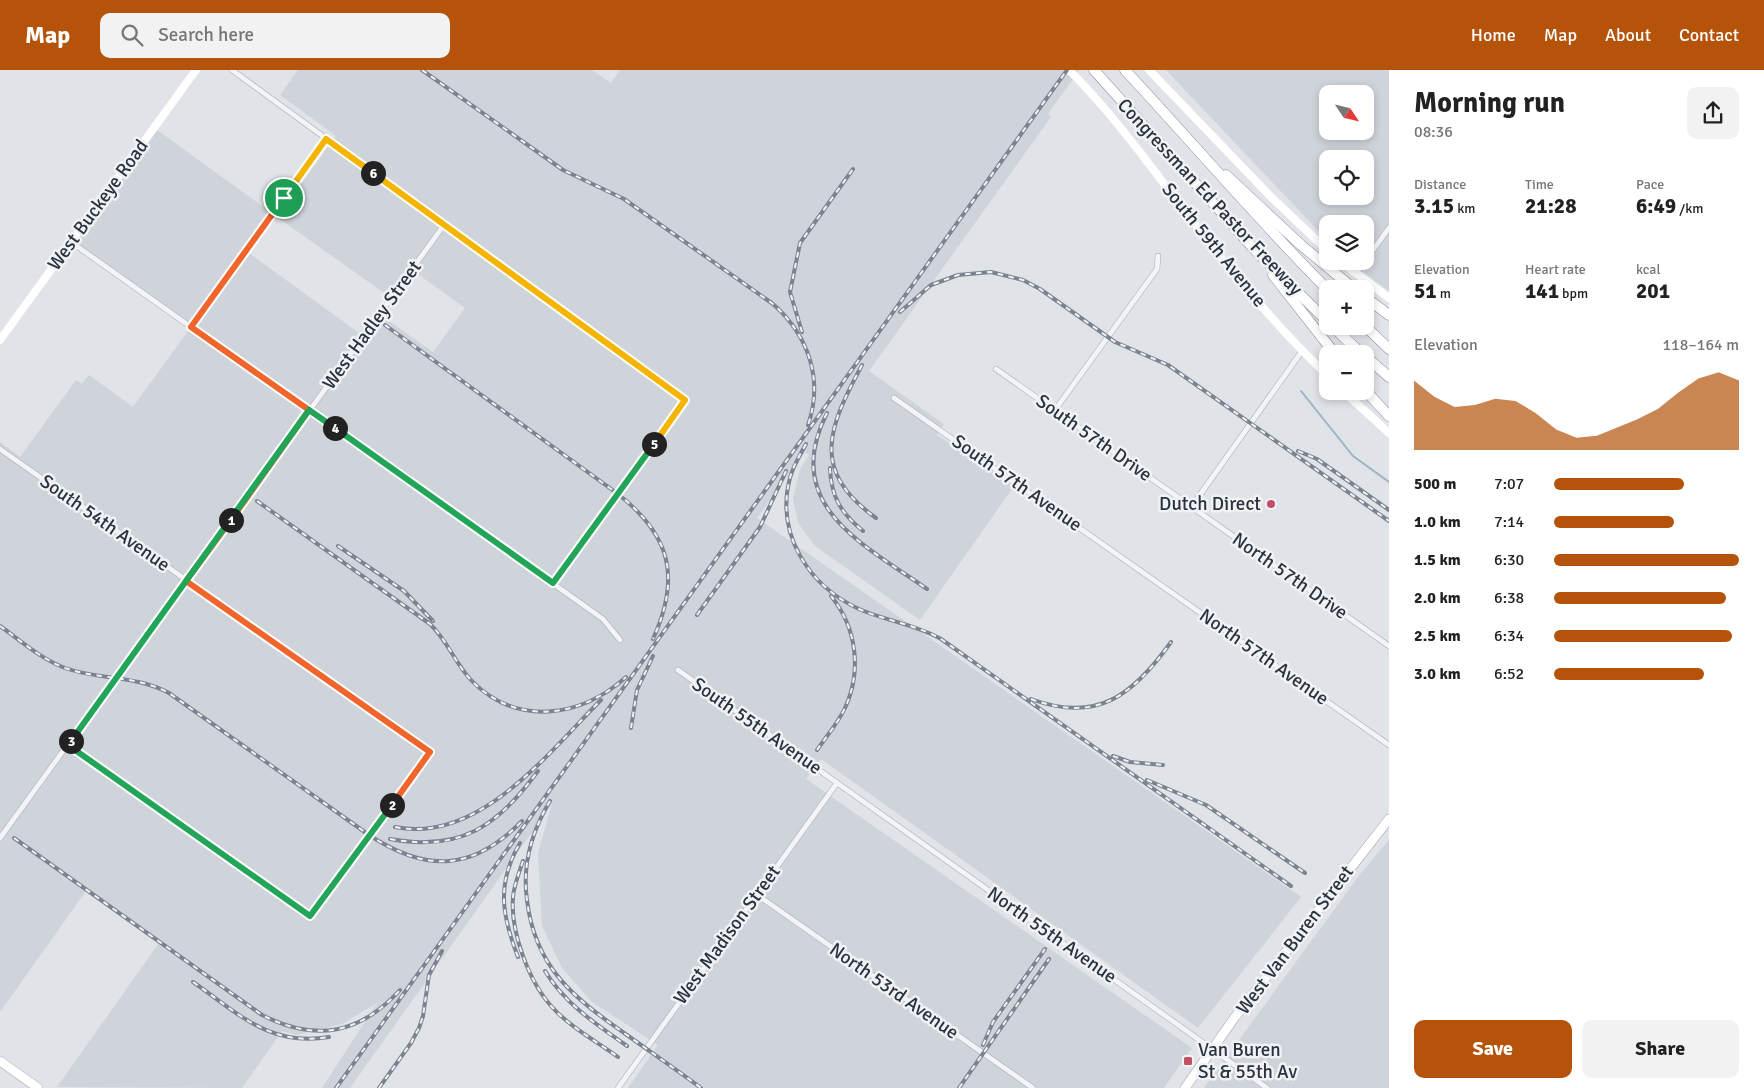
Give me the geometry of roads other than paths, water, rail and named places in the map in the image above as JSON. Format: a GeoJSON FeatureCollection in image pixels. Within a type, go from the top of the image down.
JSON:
{"type":"FeatureCollection","features":[{"type":"Feature","properties":{"kind":"highway","name":"Congressman Ed Pastor Freeway"},"geometry":{"type":"LineString","coordinates":[[1125,70],[1211,164],[1242,201],[1319,281]]}},
{"type":"Feature","properties":{"kind":"highway","name":"Congressman Ed Pastor Freeway"},"geometry":{"type":"LineString","coordinates":[[1096,72],[1255,250],[1319,313]]}},
{"type":"Feature","properties":{"kind":"highway"},"geometry":{"type":"LineString","coordinates":[[1211,164],[1238,185],[1301,245],[1343,280]]}},
{"type":"Feature","properties":{"kind":"highway"},"geometry":{"type":"LineString","coordinates":[[1255,250],[1328,345]]}},
{"type":"Feature","properties":{"kind":"highway"},"geometry":{"type":"LineString","coordinates":[[1374,304],[1389,315]]}},
{"type":"Feature","properties":{"kind":"highway"},"geometry":{"type":"LineString","coordinates":[[1342,335],[1353,345]]}},
{"type":"Feature","properties":{"kind":"highway"},"geometry":{"type":"LineString","coordinates":[[1374,335],[1389,349]]}},
{"type":"Feature","properties":{"kind":"highway"},"geometry":{"type":"LineString","coordinates":[[1374,364],[1389,377]]}},
{"type":"Feature","properties":{"kind":"highway"},"geometry":{"type":"LineString","coordinates":[[1374,400],[1389,416]]}},
{"type":"Feature","properties":{"kind":"main road","name":"West Buckeye Road"},"geometry":{"type":"LineString","coordinates":[[0,340],[196,70]]}},
{"type":"Feature","properties":{"kind":"main road","name":"South 59th Avenue"},"geometry":{"type":"LineString","coordinates":[[1069,70],[1132,140],[1212,247],[1319,367]]}},
{"type":"Feature","properties":{"kind":"main road"},"geometry":{"type":"LineString","coordinates":[[1149,70],[1272,198],[1319,242]]}},
{"type":"Feature","properties":{"kind":"main road"},"geometry":{"type":"LineString","coordinates":[[1351,270],[1389,298]]}},
{"type":"Feature","properties":{"kind":"main road"},"geometry":{"type":"LineString","coordinates":[[1353,400],[1389,433]]}},
{"type":"Feature","properties":{"kind":"main road","name":"West Van Buren Street"},"geometry":{"type":"LineString","coordinates":[[1185,1088],[1212,1048],[1389,819]]}},
{"type":"Feature","properties":{"kind":"main road"},"geometry":{"type":"LineString","coordinates":[[0,1061],[38,1088]]}},
{"type":"Feature","properties":{"kind":"street"},"geometry":{"type":"LineString","coordinates":[[232,70],[685,400],[553,583]]}},
{"type":"Feature","properties":{"kind":"street"},"geometry":{"type":"LineString","coordinates":[[191,327],[326,139]]}},
{"type":"Feature","properties":{"kind":"street","name":"West Hadley Street"},"geometry":{"type":"LineString","coordinates":[[0,838],[444,225]]}},
{"type":"Feature","properties":{"kind":"street"},"geometry":{"type":"LineString","coordinates":[[1374,249],[1389,228]]}},
{"type":"Feature","properties":{"kind":"street"},"geometry":{"type":"LineString","coordinates":[[71,242],[603,619],[620,640]]}},
{"type":"Feature","properties":{"kind":"street"},"geometry":{"type":"LineString","coordinates":[[1055,410],[1158,269],[1158,256]]}},
{"type":"Feature","properties":{"kind":"street"},"geometry":{"type":"LineString","coordinates":[[1356,274],[1359,270]]}},
{"type":"Feature","properties":{"kind":"street"},"geometry":{"type":"LineString","coordinates":[[1192,506],[1302,350]]}},
{"type":"Feature","properties":{"kind":"street","name":"South 57th Drive"},"geometry":{"type":"LineString","coordinates":[[996,369],[1192,506]]}},
{"type":"Feature","properties":{"kind":"street","name":"South 57th Avenue"},"geometry":{"type":"LineString","coordinates":[[894,398],[1139,569]]}},
{"type":"Feature","properties":{"kind":"street","name":"South 54th Avenue"},"geometry":{"type":"LineString","coordinates":[[0,449],[430,752],[310,916],[68,745]]}},
{"type":"Feature","properties":{"kind":"street","name":"North 57th Drive"},"geometry":{"type":"LineString","coordinates":[[1192,506],[1389,646]]}},
{"type":"Feature","properties":{"kind":"street","name":"North 57th Avenue"},"geometry":{"type":"LineString","coordinates":[[1139,569],[1389,745]]}},
{"type":"Feature","properties":{"kind":"street","name":"South 55th Avenue"},"geometry":{"type":"LineString","coordinates":[[678,670],[837,783]]}},
{"type":"Feature","properties":{"kind":"street","name":"West Madison Street"},"geometry":{"type":"LineString","coordinates":[[618,1088],[837,783]]}},
{"type":"Feature","properties":{"kind":"street","name":"North 55th Avenue"},"geometry":{"type":"LineString","coordinates":[[837,783],[1267,1088]]}},
{"type":"Feature","properties":{"kind":"street","name":"North 53rd Avenue"},"geometry":{"type":"LineString","coordinates":[[756,894],[1033,1088]]}},
{"type":"Feature","properties":{"kind":"waterway"},"geometry":{"type":"LineString","coordinates":[[1301,391],[1353,456],[1389,482]]}},
{"type":"Feature","properties":{"kind":"railway"},"geometry":{"type":"LineString","coordinates":[[422,70],[563,170],[624,199],[773,304],[795,330],[804,344],[810,359],[814,391],[813,408],[808,425]]}},
{"type":"Feature","properties":{"kind":"railway"},"geometry":{"type":"LineString","coordinates":[[336,1088],[1067,70]]}},
{"type":"Feature","properties":{"kind":"railway"},"geometry":{"type":"LineString","coordinates":[[802,332],[790,292],[800,243],[853,169]]}},
{"type":"Feature","properties":{"kind":"railway"},"geometry":{"type":"LineString","coordinates":[[900,312],[931,285],[958,275],[991,272],[1023,280],[1040,289],[1115,342],[1168,365],[1389,521]]}},
{"type":"Feature","properties":{"kind":"railway"},"geometry":{"type":"LineString","coordinates":[[385,325],[618,494],[650,526],[660,542],[666,559],[668,577],[667,596],[662,617],[653,639]]}},
{"type":"Feature","properties":{"kind":"railway"},"geometry":{"type":"LineString","coordinates":[[862,365],[850,387],[834,428],[833,465],[841,483],[855,500],[876,518]]}},
{"type":"Feature","properties":{"kind":"railway"},"geometry":{"type":"LineString","coordinates":[[827,413],[815,445],[814,473],[821,497],[835,519],[855,538],[927,589]]}},
{"type":"Feature","properties":{"kind":"railway"},"geometry":{"type":"LineString","coordinates":[[806,444],[790,478],[787,519],[792,538],[800,556],[825,587],[859,609],[921,630],[941,639],[1291,886]]}},
{"type":"Feature","properties":{"kind":"railway"},"geometry":{"type":"LineString","coordinates":[[1298,451],[1317,459],[1389,510]]}},
{"type":"Feature","properties":{"kind":"railway"},"geometry":{"type":"LineString","coordinates":[[830,468],[832,488],[839,504],[849,518],[863,531]]}},
{"type":"Feature","properties":{"kind":"railway"},"geometry":{"type":"LineString","coordinates":[[697,615],[760,527],[786,471]]}},
{"type":"Feature","properties":{"kind":"railway"},"geometry":{"type":"LineString","coordinates":[[257,501],[430,624],[471,680],[489,695],[508,705],[528,711],[549,712],[569,708],[589,701],[608,691],[626,677]]}},
{"type":"Feature","properties":{"kind":"railway"},"geometry":{"type":"LineString","coordinates":[[338,546],[404,591],[433,621]]}},
{"type":"Feature","properties":{"kind":"railway"},"geometry":{"type":"LineString","coordinates":[[817,750],[842,714],[854,679],[854,650],[851,636],[847,622],[831,596]]}},
{"type":"Feature","properties":{"kind":"railway"},"geometry":{"type":"LineString","coordinates":[[0,626],[39,654],[65,668],[78,672],[144,683],[169,693],[369,835],[410,856],[449,861],[467,857],[486,850],[504,838],[522,821]]}},
{"type":"Feature","properties":{"kind":"railway"},"geometry":{"type":"LineString","coordinates":[[1031,699],[1055,706],[1076,708],[1095,706],[1112,699],[1128,689],[1143,676],[1171,642]]}},
{"type":"Feature","properties":{"kind":"railway"},"geometry":{"type":"LineString","coordinates":[[631,728],[637,690],[653,656]]}},
{"type":"Feature","properties":{"kind":"railway"},"geometry":{"type":"LineString","coordinates":[[395,827],[426,829],[455,822],[483,808],[510,790],[535,768],[601,700]]}},
{"type":"Feature","properties":{"kind":"railway"},"geometry":{"type":"LineString","coordinates":[[1113,756],[1130,762],[1163,765]]}},
{"type":"Feature","properties":{"kind":"railway"},"geometry":{"type":"LineString","coordinates":[[390,839],[438,842],[458,838],[476,830],[508,807],[538,771]]}},
{"type":"Feature","properties":{"kind":"railway"},"geometry":{"type":"LineString","coordinates":[[1147,780],[1206,805],[1305,873]]}},
{"type":"Feature","properties":{"kind":"railway"},"geometry":{"type":"LineString","coordinates":[[550,801],[533,836],[526,874],[527,900],[531,924],[548,963],[560,979],[590,1008],[701,1088]]}},
{"type":"Feature","properties":{"kind":"railway"},"geometry":{"type":"LineString","coordinates":[[14,838],[262,1015],[281,1024],[318,1031],[336,1030],[369,1017],[400,990]]}},
{"type":"Feature","properties":{"kind":"railway"},"geometry":{"type":"LineString","coordinates":[[518,957],[508,928],[504,900],[507,872],[520,843]]}},
{"type":"Feature","properties":{"kind":"railway"},"geometry":{"type":"LineString","coordinates":[[523,861],[514,888],[513,910],[518,940],[529,970],[544,996],[559,1014],[618,1057]]}},
{"type":"Feature","properties":{"kind":"railway"},"geometry":{"type":"LineString","coordinates":[[983,1045],[993,1022],[1045,949]]}},
{"type":"Feature","properties":{"kind":"railway"},"geometry":{"type":"LineString","coordinates":[[379,1088],[411,1043],[419,1028],[423,1016],[429,975],[442,951]]}},
{"type":"Feature","properties":{"kind":"railway"},"geometry":{"type":"LineString","coordinates":[[959,1088],[1049,959]]}},
{"type":"Feature","properties":{"kind":"railway"},"geometry":{"type":"LineString","coordinates":[[545,971],[562,994],[593,1021],[627,1046]]}},
{"type":"Feature","properties":{"kind":"railway"},"geometry":{"type":"LineString","coordinates":[[193,982],[240,1016],[271,1032],[289,1037],[308,1039],[329,1037]]}},
{"type":"Feature","properties":{"kind":"place","name":"Dutch Direct"},"geometry":{"type":"Point","coordinates":[1271,504]}},
{"type":"Feature","properties":{"kind":"place","name":"Van Buren St & 55th Av"},"geometry":{"type":"Point","coordinates":[1188,1061]}}]}
